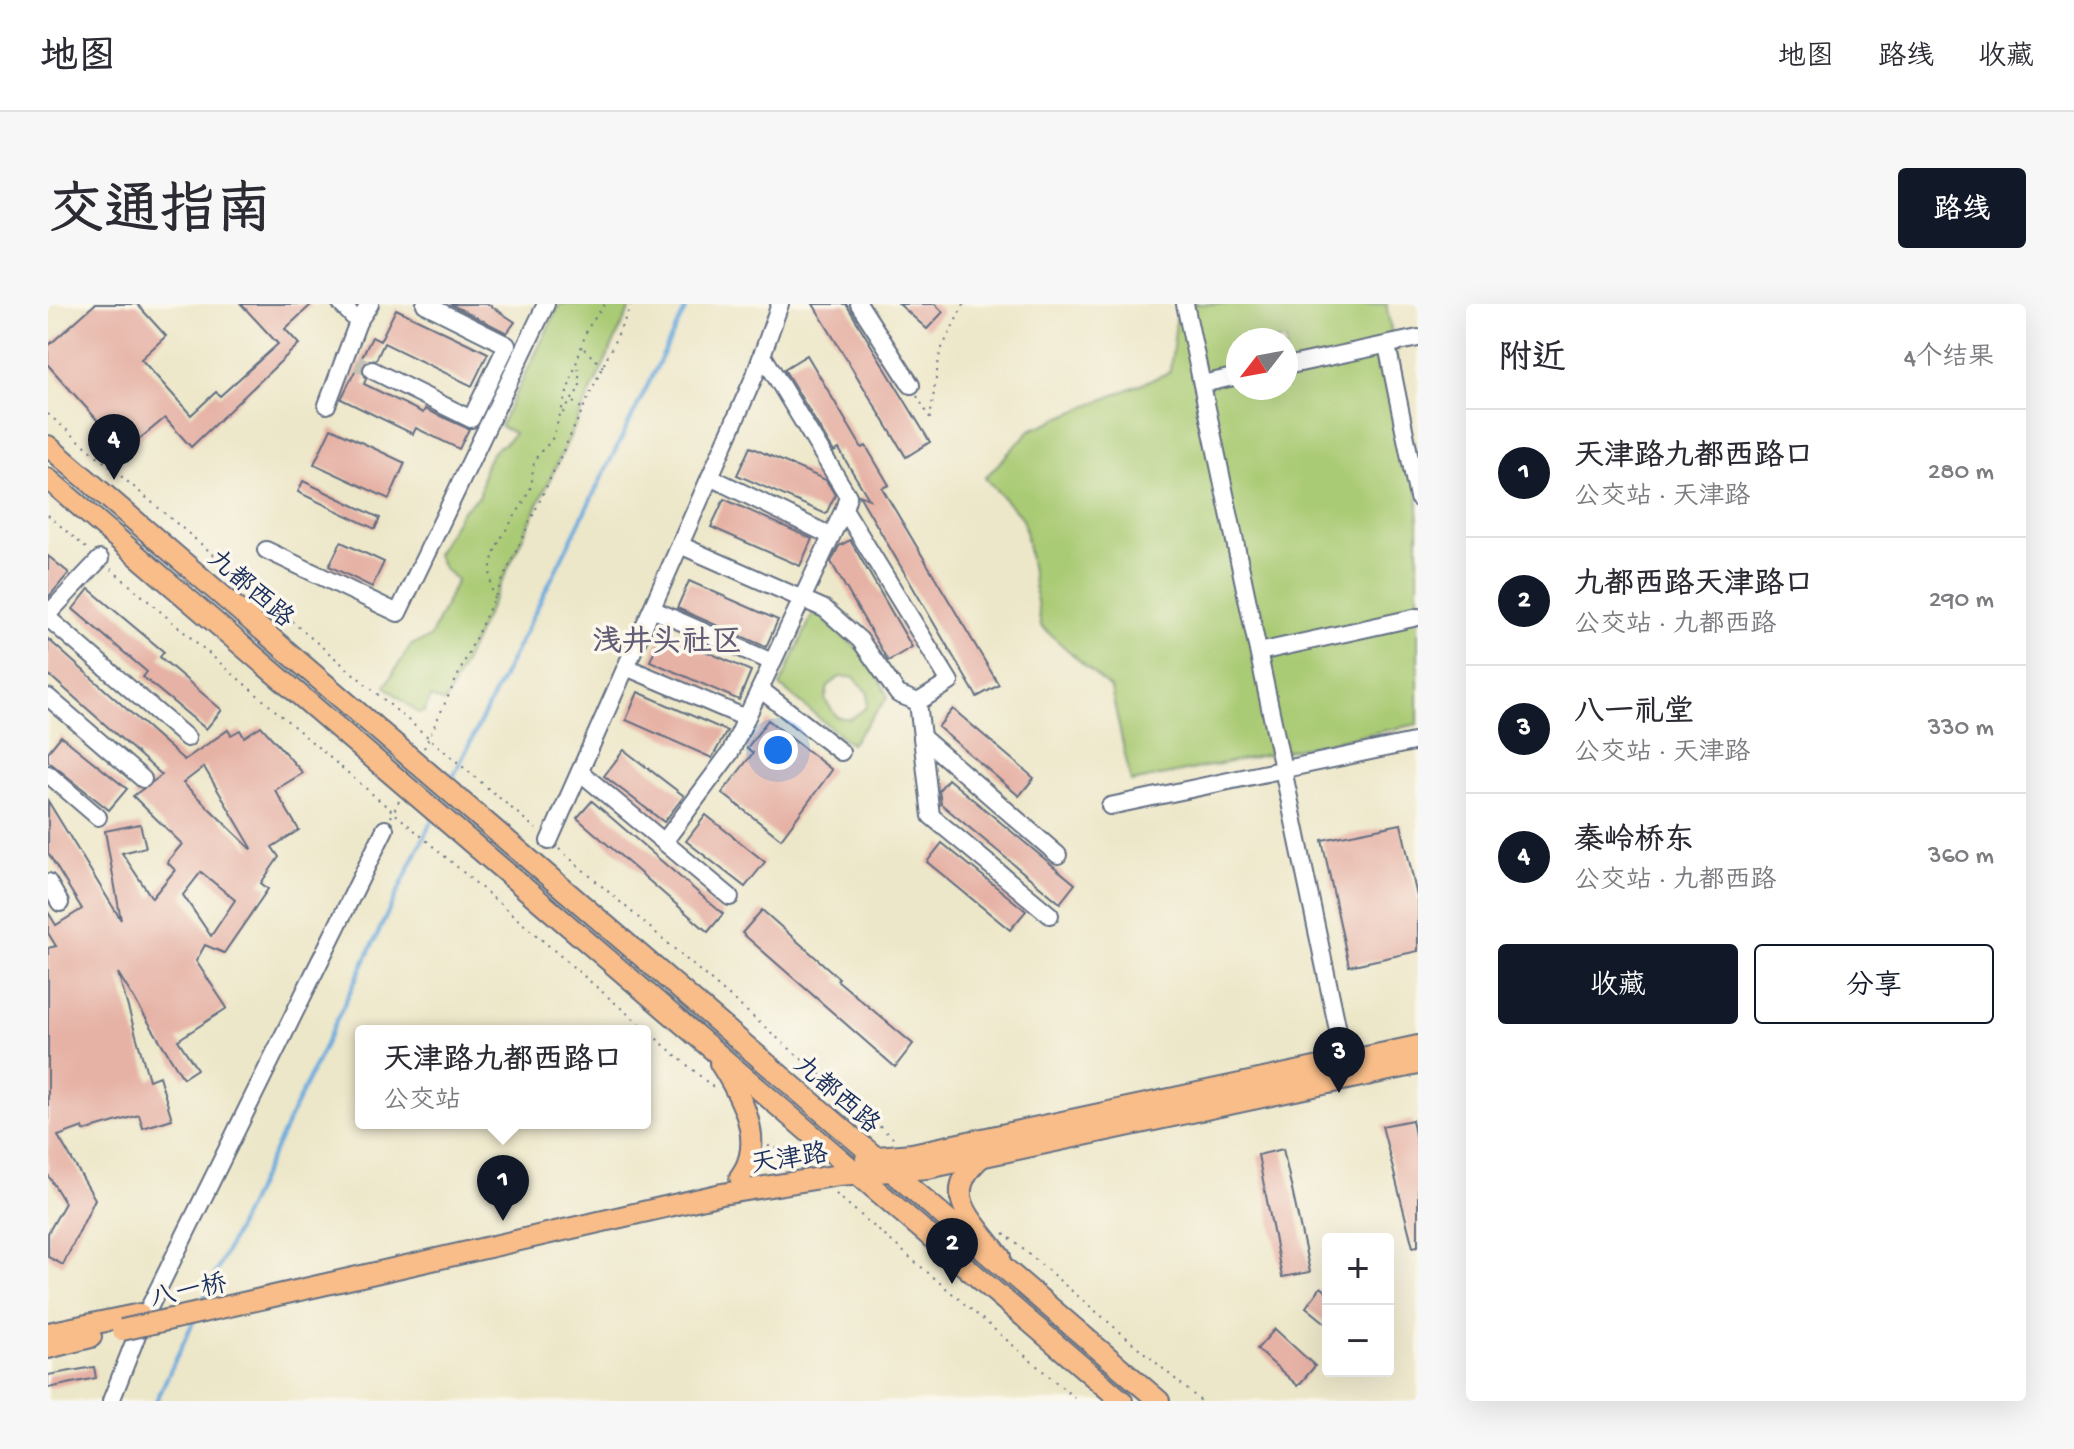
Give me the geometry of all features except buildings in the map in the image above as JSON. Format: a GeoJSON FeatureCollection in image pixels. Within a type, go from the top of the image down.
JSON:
{"type":"FeatureCollection","features":[{"type":"Feature","properties":{"kind":"main road","name":"九都西路"},"geometry":{"type":"LineString","coordinates":[[48,446],[1159,1401]]}},
{"type":"Feature","properties":{"kind":"main road","name":"九都西路"},"geometry":{"type":"LineString","coordinates":[[48,479],[705,1041],[846,1168],[1122,1401]]}},
{"type":"Feature","properties":{"kind":"main road"},"geometry":{"type":"LineString","coordinates":[[705,1041],[735,1088],[750,1127],[750,1152],[740,1177]]}},
{"type":"Feature","properties":{"kind":"main road","name":"天津路"},"geometry":{"type":"LineString","coordinates":[[880,1164],[928,1168],[1347,1070],[1418,1046]]}},
{"type":"Feature","properties":{"kind":"main road","name":"天津路"},"geometry":{"type":"LineString","coordinates":[[270,1291],[814,1173],[880,1164],[912,1154],[1347,1070],[1418,1064]]}},
{"type":"Feature","properties":{"kind":"main road"},"geometry":{"type":"LineString","coordinates":[[982,1156],[963,1173],[958,1187],[963,1205],[1016,1280]]}},
{"type":"Feature","properties":{"kind":"main road","name":"天津路"},"geometry":{"type":"LineString","coordinates":[[270,1291],[740,1177],[814,1173]]}},
{"type":"Feature","properties":{"kind":"main road","name":"八一桥"},"geometry":{"type":"LineString","coordinates":[[48,1333],[270,1291]]}},
{"type":"Feature","properties":{"kind":"main road","name":"八一桥"},"geometry":{"type":"LineString","coordinates":[[48,1348],[270,1291]]}},
{"type":"Feature","properties":{"kind":"street"},"geometry":{"type":"LineString","coordinates":[[341,304],[358,322]]}},
{"type":"Feature","properties":{"kind":"street"},"geometry":{"type":"LineString","coordinates":[[327,405],[358,364],[358,322],[370,304]]}},
{"type":"Feature","properties":{"kind":"street"},"geometry":{"type":"LineString","coordinates":[[358,364],[471,419],[507,345],[425,304]]}},
{"type":"Feature","properties":{"kind":"street"},"geometry":{"type":"LineString","coordinates":[[266,550],[398,613],[546,304]]}},
{"type":"Feature","properties":{"kind":"street"},"geometry":{"type":"LineString","coordinates":[[549,841],[710,477],[780,304]]}},
{"type":"Feature","properties":{"kind":"street"},"geometry":{"type":"LineString","coordinates":[[859,304],[911,385]]}},
{"type":"Feature","properties":{"kind":"street"},"geometry":{"type":"LineString","coordinates":[[1185,304],[1347,1070]]}},
{"type":"Feature","properties":{"kind":"street"},"geometry":{"type":"LineString","coordinates":[[1298,364],[1418,338]]}},
{"type":"Feature","properties":{"kind":"street"},"geometry":{"type":"LineString","coordinates":[[1387,345],[1418,498]]}},
{"type":"Feature","properties":{"kind":"street"},"geometry":{"type":"LineString","coordinates":[[664,842],[730,753],[848,496],[762,354]]}},
{"type":"Feature","properties":{"kind":"street"},"geometry":{"type":"LineString","coordinates":[[1202,384],[1226,379]]}},
{"type":"Feature","properties":{"kind":"street"},"geometry":{"type":"LineString","coordinates":[[710,477],[831,536]]}},
{"type":"Feature","properties":{"kind":"street"},"geometry":{"type":"LineString","coordinates":[[844,509],[950,682],[918,702]]}},
{"type":"Feature","properties":{"kind":"street"},"geometry":{"type":"LineString","coordinates":[[680,545],[825,609],[860,640],[898,694],[918,702]]}},
{"type":"Feature","properties":{"kind":"street"},"geometry":{"type":"LineString","coordinates":[[100,559],[48,616],[187,738]]}},
{"type":"Feature","properties":{"kind":"street"},"geometry":{"type":"LineString","coordinates":[[652,609],[772,662]]}},
{"type":"Feature","properties":{"kind":"street"},"geometry":{"type":"LineString","coordinates":[[1259,652],[1418,617]]}},
{"type":"Feature","properties":{"kind":"street"},"geometry":{"type":"LineString","coordinates":[[626,667],[746,718]]}},
{"type":"Feature","properties":{"kind":"street"},"geometry":{"type":"LineString","coordinates":[[760,689],[841,752]]}},
{"type":"Feature","properties":{"kind":"street"},"geometry":{"type":"LineString","coordinates":[[48,697],[143,779]]}},
{"type":"Feature","properties":{"kind":"street"},"geometry":{"type":"LineString","coordinates":[[918,702],[931,816],[1050,915]]}},
{"type":"Feature","properties":{"kind":"street"},"geometry":{"type":"LineString","coordinates":[[922,737],[1058,855]]}},
{"type":"Feature","properties":{"kind":"street"},"geometry":{"type":"LineString","coordinates":[[1110,806],[1418,741]]}},
{"type":"Feature","properties":{"kind":"street"},"geometry":{"type":"LineString","coordinates":[[580,772],[730,897]]}},
{"type":"Feature","properties":{"kind":"street"},"geometry":{"type":"LineString","coordinates":[[48,774],[98,817]]}},
{"type":"Feature","properties":{"kind":"street"},"geometry":{"type":"LineString","coordinates":[[111,1401],[142,1322],[385,829]]}},
{"type":"Feature","properties":{"kind":"street"},"geometry":{"type":"LineString","coordinates":[[48,882],[60,903]]}},
{"type":"Feature","properties":{"kind":"path"},"geometry":{"type":"LineString","coordinates":[[494,599],[488,577],[495,547],[529,491],[533,463],[548,448],[561,416],[568,382],[584,349],[587,329],[605,304]]}},
{"type":"Feature","properties":{"kind":"path"},"geometry":{"type":"LineString","coordinates":[[420,765],[430,736],[632,304]]}},
{"type":"Feature","properties":{"kind":"path"},"geometry":{"type":"LineString","coordinates":[[911,385],[930,418],[940,352],[964,304]]}},
{"type":"Feature","properties":{"kind":"path"},"geometry":{"type":"LineString","coordinates":[[584,349],[603,367]]}},
{"type":"Feature","properties":{"kind":"path"},"geometry":{"type":"LineString","coordinates":[[561,416],[580,387],[577,364]]}},
{"type":"Feature","properties":{"kind":"path"},"geometry":{"type":"LineString","coordinates":[[572,401],[583,409]]}},
{"type":"Feature","properties":{"kind":"path"},"geometry":{"type":"LineString","coordinates":[[48,414],[430,736],[912,1154]]}},
{"type":"Feature","properties":{"kind":"path"},"geometry":{"type":"LineString","coordinates":[[48,515],[641,1025]]}},
{"type":"Feature","properties":{"kind":"path"},"geometry":{"type":"LineString","coordinates":[[385,829],[408,786]]}},
{"type":"Feature","properties":{"kind":"path"},"geometry":{"type":"LineString","coordinates":[[651,1034],[725,1098]]}},
{"type":"Feature","properties":{"kind":"path"},"geometry":{"type":"LineString","coordinates":[[751,1141],[804,1156],[814,1173],[1078,1401]]}},
{"type":"Feature","properties":{"kind":"path"},"geometry":{"type":"LineString","coordinates":[[997,1226],[1201,1401]]}},
{"type":"Feature","properties":{"kind":"green space"},"geometry":{"type":"Polygon","coordinates":[[[560,304],[632,304],[445,703],[431,697],[424,712],[418,713],[385,686],[411,645],[430,638],[457,580],[444,569],[436,554],[461,512],[480,495],[490,456],[514,433],[500,426],[560,304]]]}},
{"type":"Feature","properties":{"kind":"green space"},"geometry":{"type":"Polygon","coordinates":[[[1178,304],[1386,304],[1418,468],[1418,724],[1131,782],[1111,689],[1041,626],[1023,519],[985,478],[1030,430],[1170,372],[1178,304]]]}},
{"type":"Feature","properties":{"kind":"green space"},"geometry":{"type":"Polygon","coordinates":[[[814,611],[870,660],[888,697],[851,744],[780,686],[814,611]],[[840,677],[828,686],[825,700],[837,717],[850,719],[867,707],[868,693],[854,677],[840,677]]]}},
{"type":"Feature","properties":{"kind":"waterway"},"geometry":{"type":"LineString","coordinates":[[449,785],[688,304]]}},
{"type":"Feature","properties":{"kind":"waterway"},"geometry":{"type":"LineString","coordinates":[[201,1304],[433,818]]}},
{"type":"Feature","properties":{"kind":"waterway"},"geometry":{"type":"LineString","coordinates":[[156,1401],[194,1320]]}},
{"type":"Feature","properties":{"kind":"tunnel"},"geometry":{"type":"LineString","coordinates":[[357,363],[372,370]]}},
{"type":"Feature","properties":{"kind":"place","name":"秦岭桥东"},"geometry":{"type":"Point","coordinates":[114,480]}},
{"type":"Feature","properties":{"kind":"place","name":"八一礼堂"},"geometry":{"type":"Point","coordinates":[1339,1093]}},
{"type":"Feature","properties":{"kind":"place","name":"天津路九都西路口"},"geometry":{"type":"Point","coordinates":[503,1221]}},
{"type":"Feature","properties":{"kind":"place","name":"九都西路天津路口"},"geometry":{"type":"Point","coordinates":[952,1284]}},
{"type":"Feature","properties":{"kind":"district","name":"浅井头社区"},"geometry":{"type":"Point","coordinates":[667,640]}}]}
